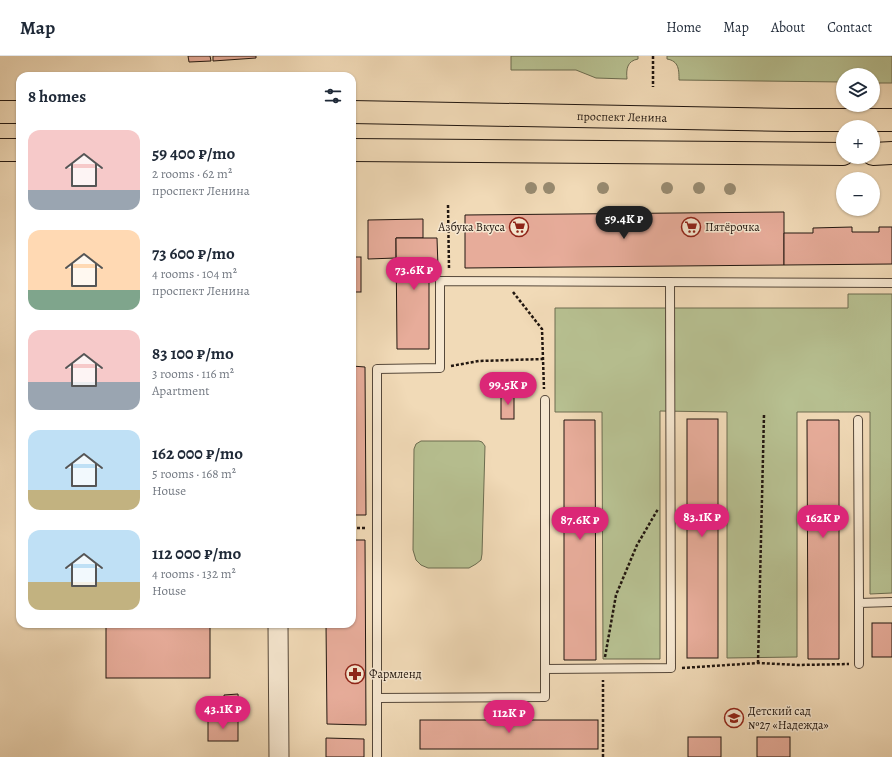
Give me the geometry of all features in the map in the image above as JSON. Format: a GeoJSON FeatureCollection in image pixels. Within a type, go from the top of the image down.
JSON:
{"type":"FeatureCollection","features":[{"type":"Feature","properties":{"kind":"main road"},"geometry":{"type":"LineString","coordinates":[[0,112],[16,112]]}},
{"type":"Feature","properties":{"kind":"main road","name":"проспект Ленина"},"geometry":{"type":"LineString","coordinates":[[356,112],[791,120],[892,120]]}},
{"type":"Feature","properties":{"kind":"main road"},"geometry":{"type":"LineString","coordinates":[[0,150],[16,150]]}},
{"type":"Feature","properties":{"kind":"main road"},"geometry":{"type":"LineString","coordinates":[[356,150],[836,154]]}},
{"type":"Feature","properties":{"kind":"main road"},"geometry":{"type":"LineString","coordinates":[[880,154],[892,154]]}},
{"type":"Feature","properties":{"kind":"street"},"geometry":{"type":"LineString","coordinates":[[278,628],[279,757]]}},
{"type":"Feature","properties":{"kind":"lane"},"geometry":{"type":"LineString","coordinates":[[378,757],[377,369],[440,368],[440,281],[892,283]]}},
{"type":"Feature","properties":{"kind":"lane"},"geometry":{"type":"LineString","coordinates":[[545,668],[671,668],[670,282]]}},
{"type":"Feature","properties":{"kind":"lane"},"geometry":{"type":"LineString","coordinates":[[377,698],[545,697],[545,400]]}},
{"type":"Feature","properties":{"kind":"lane"},"geometry":{"type":"LineString","coordinates":[[858,420],[859,664]]}},
{"type":"Feature","properties":{"kind":"lane"},"geometry":{"type":"LineString","coordinates":[[859,602],[892,602]]}},
{"type":"Feature","properties":{"kind":"path"},"geometry":{"type":"LineString","coordinates":[[652,56],[653,87]]}},
{"type":"Feature","properties":{"kind":"path"},"geometry":{"type":"LineString","coordinates":[[448,205],[449,282]]}},
{"type":"Feature","properties":{"kind":"path"},"geometry":{"type":"LineString","coordinates":[[505,282],[542,330],[545,400]]}},
{"type":"Feature","properties":{"kind":"path"},"geometry":{"type":"LineString","coordinates":[[440,368],[480,361],[543,359]]}},
{"type":"Feature","properties":{"kind":"path"},"geometry":{"type":"LineString","coordinates":[[758,663],[764,415]]}},
{"type":"Feature","properties":{"kind":"path"},"geometry":{"type":"LineString","coordinates":[[603,757],[603,668],[616,595],[637,545],[656,512],[671,491]]}},
{"type":"Feature","properties":{"kind":"path"},"geometry":{"type":"LineString","coordinates":[[671,668],[758,663],[798,665],[859,664]]}},
{"type":"Feature","properties":{"kind":"green space"},"geometry":{"type":"Polygon","coordinates":[[[511,56],[638,56],[638,59],[629,64],[627,79],[596,78],[576,70],[511,70],[511,56]]]}},
{"type":"Feature","properties":{"kind":"green space"},"geometry":{"type":"Polygon","coordinates":[[[667,56],[892,56],[892,83],[880,83],[880,68],[836,68],[836,82],[679,80],[678,66],[671,60],[667,59],[667,56]]]}},
{"type":"Feature","properties":{"kind":"green space"},"geometry":{"type":"Polygon","coordinates":[[[848,294],[892,294],[892,593],[870,594],[870,412],[797,412],[797,657],[727,658],[727,412],[660,411],[660,659],[603,659],[602,412],[555,412],[555,308],[848,308],[848,294]]]}},
{"type":"Feature","properties":{"kind":"green space"},"geometry":{"type":"Polygon","coordinates":[[[421,441],[479,441],[485,446],[482,554],[481,560],[469,568],[428,568],[421,565],[416,560],[413,550],[414,449],[416,444],[421,441]]]}},
{"type":"Feature","properties":{"kind":"building"},"geometry":{"type":"Polygon","coordinates":[[[188,56],[210,56],[211,61],[189,62],[188,56]]]}},
{"type":"Feature","properties":{"kind":"building"},"geometry":{"type":"Polygon","coordinates":[[[213,56],[256,56],[256,58],[213,61],[213,56]]]}},
{"type":"Feature","properties":{"kind":"building"},"geometry":{"type":"Polygon","coordinates":[[[784,212],[784,265],[465,268],[465,215],[784,212]]]}},
{"type":"Feature","properties":{"kind":"building"},"geometry":{"type":"Polygon","coordinates":[[[423,219],[423,238],[396,238],[396,258],[368,259],[368,220],[423,219]]]}},
{"type":"Feature","properties":{"kind":"building"},"geometry":{"type":"Polygon","coordinates":[[[852,227],[852,232],[879,232],[879,227],[892,227],[892,264],[784,265],[784,233],[813,233],[813,228],[852,227]]]}},
{"type":"Feature","properties":{"kind":"building"},"geometry":{"type":"Polygon","coordinates":[[[396,238],[437,238],[438,267],[429,267],[429,349],[397,349],[396,238]]]}},
{"type":"Feature","properties":{"kind":"building"},"geometry":{"type":"Polygon","coordinates":[[[356,257],[361,257],[361,292],[356,292],[356,257]]]}},
{"type":"Feature","properties":{"kind":"building"},"geometry":{"type":"Polygon","coordinates":[[[356,366],[365,367],[366,515],[356,515],[356,366]]]}},
{"type":"Feature","properties":{"kind":"building"},"geometry":{"type":"Polygon","coordinates":[[[501,393],[514,393],[514,419],[501,419],[501,393]]]}},
{"type":"Feature","properties":{"kind":"building"},"geometry":{"type":"Polygon","coordinates":[[[687,419],[718,419],[718,658],[687,658],[687,419]]]}},
{"type":"Feature","properties":{"kind":"building"},"geometry":{"type":"Polygon","coordinates":[[[564,420],[595,420],[596,660],[564,660],[564,420]]]}},
{"type":"Feature","properties":{"kind":"building"},"geometry":{"type":"Polygon","coordinates":[[[807,420],[839,420],[839,659],[808,659],[807,420]]]}},
{"type":"Feature","properties":{"kind":"building"},"geometry":{"type":"Polygon","coordinates":[[[356,540],[365,540],[366,725],[327,724],[326,628],[356,628],[356,540]]]}},
{"type":"Feature","properties":{"kind":"building"},"geometry":{"type":"Polygon","coordinates":[[[872,623],[892,623],[892,657],[872,657],[872,623]]]}},
{"type":"Feature","properties":{"kind":"building"},"geometry":{"type":"Polygon","coordinates":[[[106,628],[210,628],[210,678],[106,678],[106,628]]]}},
{"type":"Feature","properties":{"kind":"building"},"geometry":{"type":"Polygon","coordinates":[[[238,694],[239,712],[225,712],[224,695],[238,694]]]}},
{"type":"Feature","properties":{"kind":"building"},"geometry":{"type":"Polygon","coordinates":[[[208,718],[238,718],[238,741],[208,741],[208,718]]]}},
{"type":"Feature","properties":{"kind":"building"},"geometry":{"type":"Polygon","coordinates":[[[420,720],[598,720],[598,749],[420,749],[420,720]]]}},
{"type":"Feature","properties":{"kind":"building"},"geometry":{"type":"Polygon","coordinates":[[[688,737],[721,737],[721,757],[688,757],[688,737]]]}},
{"type":"Feature","properties":{"kind":"building"},"geometry":{"type":"Polygon","coordinates":[[[757,737],[790,737],[790,757],[757,757],[757,737]]]}},
{"type":"Feature","properties":{"kind":"building"},"geometry":{"type":"Polygon","coordinates":[[[326,738],[364,739],[364,757],[326,757],[326,738]]]}},
{"type":"Feature","properties":{"kind":"place","name":"Азбука Вкуса"},"geometry":{"type":"Point","coordinates":[519,227]}},
{"type":"Feature","properties":{"kind":"place","name":"Пятёрочка"},"geometry":{"type":"Point","coordinates":[691,227]}},
{"type":"Feature","properties":{"kind":"place","name":"Фармленд"},"geometry":{"type":"Point","coordinates":[355,674]}},
{"type":"Feature","properties":{"kind":"place","name":"Детский сад №27 «Надежда»"},"geometry":{"type":"Point","coordinates":[734,718]}}]}
